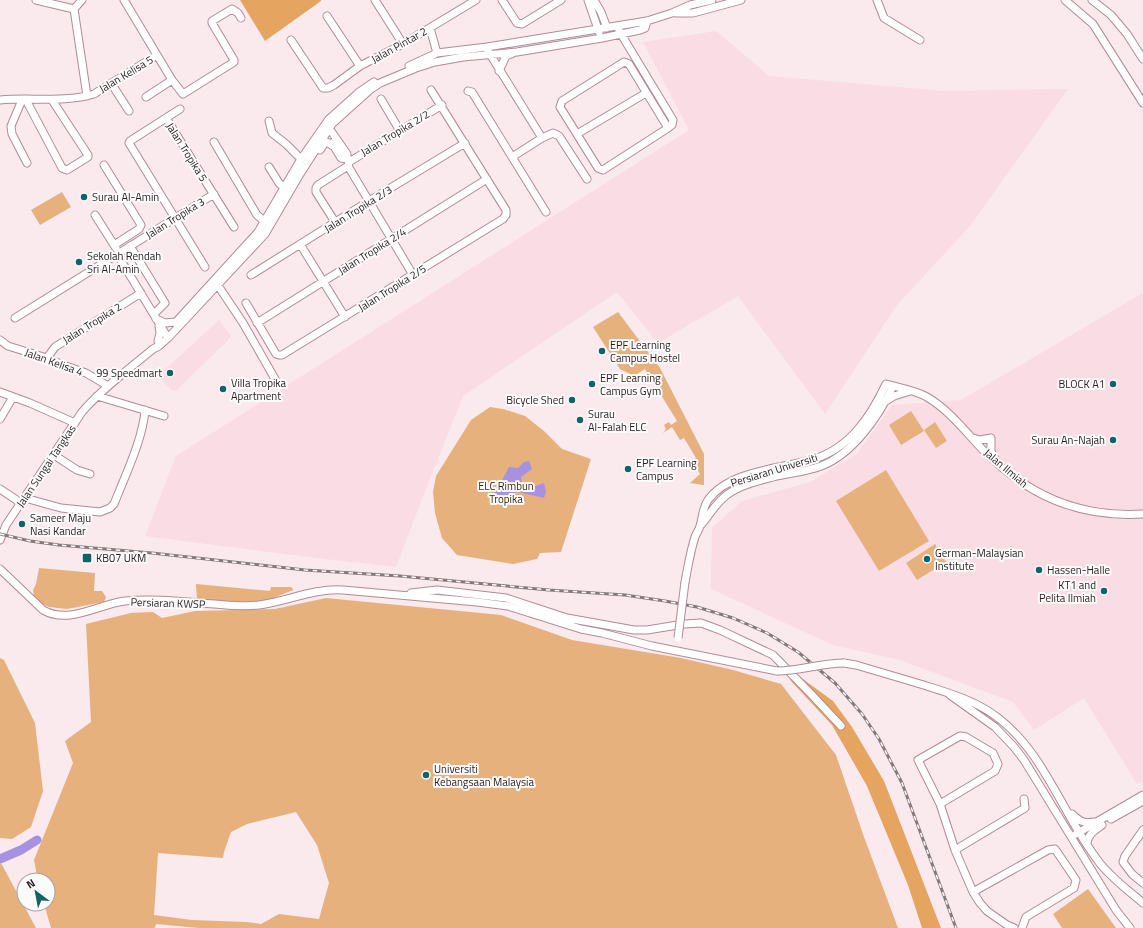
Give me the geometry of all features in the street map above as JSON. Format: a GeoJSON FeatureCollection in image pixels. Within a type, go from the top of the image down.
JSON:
{"type":"FeatureCollection","features":[{"type":"Feature","properties":{"kind":"street"},"geometry":{"type":"LineString","coordinates":[[36,0],[74,9]]}},
{"type":"Feature","properties":{"kind":"street"},"geometry":{"type":"LineString","coordinates":[[74,9],[82,0]]}},
{"type":"Feature","properties":{"kind":"street"},"geometry":{"type":"LineString","coordinates":[[124,0],[157,55]]}},
{"type":"Feature","properties":{"kind":"street"},"geometry":{"type":"LineString","coordinates":[[374,0],[403,44]]}},
{"type":"Feature","properties":{"kind":"street","name":"Jalan Pintar 2"},"geometry":{"type":"LineString","coordinates":[[291,40],[323,88],[328,88],[360,66],[403,44],[476,0]]}},
{"type":"Feature","properties":{"kind":"street"},"geometry":{"type":"LineString","coordinates":[[502,0],[517,23],[522,24],[561,0]]}},
{"type":"Feature","properties":{"kind":"street"},"geometry":{"type":"LineString","coordinates":[[588,0],[602,38]]}},
{"type":"Feature","properties":{"kind":"street"},"geometry":{"type":"LineString","coordinates":[[594,0],[601,12],[607,28]]}},
{"type":"Feature","properties":{"kind":"street"},"geometry":{"type":"LineString","coordinates":[[158,341],[167,336],[176,322],[265,234],[301,159],[325,129],[371,89],[390,78],[435,62],[477,56],[488,51],[647,21],[672,13],[690,5],[712,0]]}},
{"type":"Feature","properties":{"kind":"street"},"geometry":{"type":"LineString","coordinates":[[672,13],[693,14],[742,0]]}},
{"type":"Feature","properties":{"kind":"street"},"geometry":{"type":"LineString","coordinates":[[877,0],[884,18],[920,40]]}},
{"type":"Feature","properties":{"kind":"street"},"geometry":{"type":"LineString","coordinates":[[1065,0],[1092,24],[1143,103]]}},
{"type":"Feature","properties":{"kind":"street"},"geometry":{"type":"LineString","coordinates":[[1092,0],[1111,15],[1127,34],[1142,57]]}},
{"type":"Feature","properties":{"kind":"street"},"geometry":{"type":"LineString","coordinates":[[74,9],[87,96]]}},
{"type":"Feature","properties":{"kind":"street","name":"Jalan Kelisa 5"},"geometry":{"type":"LineString","coordinates":[[0,100],[52,100],[94,94],[157,55],[172,80],[183,94],[234,62],[212,21],[232,9],[238,13],[241,18]]}},
{"type":"Feature","properties":{"kind":"street"},"geometry":{"type":"LineString","coordinates":[[328,16],[360,66]]}},
{"type":"Feature","properties":{"kind":"street"},"geometry":{"type":"LineString","coordinates":[[499,71],[506,56],[517,52],[621,34],[645,28],[647,21]]}},
{"type":"Feature","properties":{"kind":"street"},"geometry":{"type":"LineString","coordinates":[[618,26],[621,34],[673,120],[672,125],[668,128],[603,170],[598,168],[560,107],[562,101],[624,62],[629,64],[668,128]]}},
{"type":"Feature","properties":{"kind":"street"},"geometry":{"type":"LineString","coordinates":[[430,28],[437,53]]}},
{"type":"Feature","properties":{"kind":"street"},"geometry":{"type":"LineString","coordinates":[[488,51],[499,71],[542,138]]}},
{"type":"Feature","properties":{"kind":"street"},"geometry":{"type":"LineString","coordinates":[[153,349],[159,346],[258,232],[325,129],[333,114],[367,86],[437,53],[488,51],[517,52]]}},
{"type":"Feature","properties":{"kind":"street"},"geometry":{"type":"LineString","coordinates":[[477,56],[485,58],[499,71]]}},
{"type":"Feature","properties":{"kind":"street"},"geometry":{"type":"LineString","coordinates":[[146,97],[172,80]]}},
{"type":"Feature","properties":{"kind":"street"},"geometry":{"type":"LineString","coordinates":[[111,83],[129,111]]}},
{"type":"Feature","properties":{"kind":"street"},"geometry":{"type":"LineString","coordinates":[[431,90],[442,105],[487,179]]}},
{"type":"Feature","properties":{"kind":"street"},"geometry":{"type":"LineString","coordinates":[[468,90],[472,92],[546,212]]}},
{"type":"Feature","properties":{"kind":"street"},"geometry":{"type":"LineString","coordinates":[[578,134],[646,92]]}},
{"type":"Feature","properties":{"kind":"street"},"geometry":{"type":"LineString","coordinates":[[381,99],[400,130]]}},
{"type":"Feature","properties":{"kind":"street"},"geometry":{"type":"LineString","coordinates":[[24,100],[62,168],[67,170],[88,157],[88,155],[52,100]]}},
{"type":"Feature","properties":{"kind":"street"},"geometry":{"type":"LineString","coordinates":[[24,100],[11,126],[12,134],[27,163]]}},
{"type":"Feature","properties":{"kind":"street","name":"Jalan Tropika 2/2"},"geometry":{"type":"LineString","coordinates":[[335,222],[316,192],[318,185],[348,163],[442,105]]}},
{"type":"Feature","properties":{"kind":"street"},"geometry":{"type":"LineString","coordinates":[[180,109],[130,140],[129,143],[205,267]]}},
{"type":"Feature","properties":{"kind":"street","name":"Jalan Tropika 5"},"geometry":{"type":"LineString","coordinates":[[166,118],[234,227]]}},
{"type":"Feature","properties":{"kind":"street"},"geometry":{"type":"LineString","coordinates":[[269,121],[272,133],[301,159]]}},
{"type":"Feature","properties":{"kind":"street"},"geometry":{"type":"LineString","coordinates":[[325,129],[333,146],[341,158],[348,163]]}},
{"type":"Feature","properties":{"kind":"street"},"geometry":{"type":"LineString","coordinates":[[325,129],[347,154],[348,163],[413,275]]}},
{"type":"Feature","properties":{"kind":"street"},"geometry":{"type":"LineString","coordinates":[[511,156],[553,133],[559,136],[587,179]]}},
{"type":"Feature","properties":{"kind":"street"},"geometry":{"type":"LineString","coordinates":[[214,142],[257,215],[264,221]]}},
{"type":"Feature","properties":{"kind":"street"},"geometry":{"type":"LineString","coordinates":[[269,167],[279,183],[287,188],[296,187],[324,144],[328,142],[333,146]]}},
{"type":"Feature","properties":{"kind":"street","name":"Jalan Tropika 2/3"},"geometry":{"type":"LineString","coordinates":[[251,275],[465,143]]}},
{"type":"Feature","properties":{"kind":"street"},"geometry":{"type":"LineString","coordinates":[[104,165],[141,225],[139,229],[114,244]]}},
{"type":"Feature","properties":{"kind":"street","name":"Jalan Tropika 2/5"},"geometry":{"type":"LineString","coordinates":[[257,323],[276,354],[279,356],[503,219],[506,215],[506,210],[487,179]]}},
{"type":"Feature","properties":{"kind":"street","name":"Jalan Tropika 2/4"},"geometry":{"type":"LineString","coordinates":[[257,323],[487,179]]}},
{"type":"Feature","properties":{"kind":"street","name":"Jalan Tropika 3"},"geometry":{"type":"LineString","coordinates":[[15,318],[214,194]]}},
{"type":"Feature","properties":{"kind":"street"},"geometry":{"type":"LineString","coordinates":[[95,215],[114,244],[118,254],[167,336]]}},
{"type":"Feature","properties":{"kind":"street"},"geometry":{"type":"LineString","coordinates":[[300,244],[345,317]]}},
{"type":"Feature","properties":{"kind":"street"},"geometry":{"type":"LineString","coordinates":[[130,246],[165,304],[156,318],[160,333],[158,341],[153,349]]}},
{"type":"Feature","properties":{"kind":"street"},"geometry":{"type":"LineString","coordinates":[[216,282],[243,324],[275,379]]}},
{"type":"Feature","properties":{"kind":"street","name":"Jalan Tropika 2"},"geometry":{"type":"LineString","coordinates":[[47,358],[55,347],[141,293]]}},
{"type":"Feature","properties":{"kind":"street"},"geometry":{"type":"LineString","coordinates":[[246,303],[257,323]]}},
{"type":"Feature","properties":{"kind":"street"},"geometry":{"type":"LineString","coordinates":[[156,318],[165,323],[176,322]]}},
{"type":"Feature","properties":{"kind":"street","name":"Jalan Kelisa 4"},"geometry":{"type":"LineString","coordinates":[[0,340],[8,346],[47,358],[86,373],[108,386]]}},
{"type":"Feature","properties":{"kind":"street","name":"Jalan Sungai Tangkas"},"geometry":{"type":"LineString","coordinates":[[0,540],[4,528],[82,412],[98,394],[153,349]]}},
{"type":"Feature","properties":{"kind":"street","name":"Jalan Ilmiah"},"geometry":{"type":"LineString","coordinates":[[890,385],[910,390],[926,397],[943,408],[996,461],[1023,484],[1044,497],[1060,503],[1100,513],[1143,514]]}},
{"type":"Feature","properties":{"kind":"street","name":"Persiaran Universiti"},"geometry":{"type":"LineString","coordinates":[[700,526],[710,516],[721,499],[727,494],[745,486],[781,475],[816,467],[828,462],[849,448],[869,427],[886,401],[890,385]]}},
{"type":"Feature","properties":{"kind":"street","name":"Persiaran Universiti"},"geometry":{"type":"LineString","coordinates":[[676,650],[688,563],[700,526],[702,512],[705,505],[714,493],[722,487],[741,478],[780,466],[815,459],[837,448],[858,430],[890,385]]}},
{"type":"Feature","properties":{"kind":"street"},"geometry":{"type":"LineString","coordinates":[[886,401],[894,396],[910,390]]}},
{"type":"Feature","properties":{"kind":"street"},"geometry":{"type":"LineString","coordinates":[[0,392],[75,423]]}},
{"type":"Feature","properties":{"kind":"street"},"geometry":{"type":"LineString","coordinates":[[98,394],[164,416]]}},
{"type":"Feature","properties":{"kind":"street"},"geometry":{"type":"LineString","coordinates":[[0,419],[13,397]]}},
{"type":"Feature","properties":{"kind":"street"},"geometry":{"type":"LineString","coordinates":[[0,489],[23,500],[61,508],[100,512],[110,508],[114,504],[134,454],[142,430],[145,410]]}},
{"type":"Feature","properties":{"kind":"street"},"geometry":{"type":"LineString","coordinates":[[972,438],[980,440],[991,438],[991,451],[996,461]]}},
{"type":"Feature","properties":{"kind":"street"},"geometry":{"type":"LineString","coordinates":[[54,455],[78,470],[90,474]]}},
{"type":"Feature","properties":{"kind":"street","name":"Persiaran KWSP"},"geometry":{"type":"LineString","coordinates":[[0,569],[37,605],[47,612],[57,615],[75,614],[124,601],[259,605],[329,590],[403,595]]}},
{"type":"Feature","properties":{"kind":"street"},"geometry":{"type":"LineString","coordinates":[[403,595],[437,590],[506,598],[567,618],[634,630],[647,630],[701,623],[720,630],[773,655],[841,726]]}},
{"type":"Feature","properties":{"kind":"street"},"geometry":{"type":"LineString","coordinates":[[403,595],[508,606],[581,629],[777,671],[798,670],[829,664],[844,663],[856,665],[960,696],[997,716],[1011,728],[1038,762],[1081,835],[1100,863],[1110,874],[1143,903]]}},
{"type":"Feature","properties":{"kind":"street"},"geometry":{"type":"LineString","coordinates":[[944,691],[995,727],[1014,747],[1024,760],[1116,910],[1130,928]]}},
{"type":"Feature","properties":{"kind":"street"},"geometry":{"type":"LineString","coordinates":[[940,804],[995,771],[998,764],[993,753],[966,737],[960,736],[918,760],[940,804],[955,850],[973,892],[987,911],[1014,928]]}},
{"type":"Feature","properties":{"kind":"street"},"geometry":{"type":"LineString","coordinates":[[1087,844],[1091,833],[1103,822],[1143,794]]}},
{"type":"Feature","properties":{"kind":"street"},"geometry":{"type":"LineString","coordinates":[[955,850],[1024,808],[1024,799]]}},
{"type":"Feature","properties":{"kind":"street"},"geometry":{"type":"LineString","coordinates":[[1072,840],[1143,801]]}},
{"type":"Feature","properties":{"kind":"street"},"geometry":{"type":"LineString","coordinates":[[1062,804],[1078,820],[1088,824],[1103,822]]}},
{"type":"Feature","properties":{"kind":"street"},"geometry":{"type":"LineString","coordinates":[[1143,830],[1125,856],[1123,862],[1132,874],[1143,883]]}},
{"type":"Feature","properties":{"kind":"street"},"geometry":{"type":"LineString","coordinates":[[973,892],[1048,850],[1055,849],[1076,880],[1074,888],[1026,917],[1022,928]]}},
{"type":"Feature","properties":{"kind":"shaded area"},"geometry":{"type":"Polygon","coordinates":[[[240,0],[321,0],[321,1],[265,41],[240,0]]]}},
{"type":"Feature","properties":{"kind":"shaded area"},"geometry":{"type":"Polygon","coordinates":[[[716,31],[769,76],[945,91],[1068,89],[970,226],[897,305],[825,414],[738,296],[658,343],[617,292],[463,396],[396,567],[145,536],[176,456],[689,130],[643,42],[716,31]]]}},
{"type":"Feature","properties":{"kind":"shaded area","name":"German-Malaysian Institute"},"geometry":{"type":"Polygon","coordinates":[[[1143,293],[1143,781],[1137,784],[1084,698],[1034,730],[1013,702],[900,660],[833,645],[711,589],[712,528],[742,501],[810,482],[857,454],[892,405],[961,400],[1143,293]]]}},
{"type":"Feature","properties":{"kind":"shaded area"},"geometry":{"type":"Polygon","coordinates":[[[219,320],[231,336],[230,338],[176,391],[171,390],[158,376],[219,320]]]}},
{"type":"Feature","properties":{"kind":"shaded area"},"geometry":{"type":"Polygon","coordinates":[[[529,461],[532,469],[521,477],[522,484],[530,488],[544,483],[546,492],[544,498],[518,492],[501,497],[494,495],[492,491],[499,486],[509,467],[518,468],[524,462],[529,461]]]}},
{"type":"Feature","properties":{"kind":"shaded area"},"geometry":{"type":"Polygon","coordinates":[[[795,675],[833,701],[852,727],[884,781],[941,928],[922,928],[908,885],[867,786],[832,725],[791,681],[790,678],[795,675]]]}},
{"type":"Feature","properties":{"kind":"green space"},"geometry":{"type":"Polygon","coordinates":[[[62,192],[71,207],[40,225],[31,210],[62,192]]]}},
{"type":"Feature","properties":{"kind":"green space"},"geometry":{"type":"Polygon","coordinates":[[[618,312],[660,368],[704,454],[704,485],[690,483],[700,474],[692,461],[696,458],[684,438],[680,440],[672,427],[663,433],[666,429],[664,425],[669,422],[671,425],[677,421],[645,369],[634,376],[620,369],[593,327],[618,312]]]}},
{"type":"Feature","properties":{"kind":"green space","name":"ELC Rimbun Tropika"},"geometry":{"type":"Polygon","coordinates":[[[490,407],[503,409],[525,416],[544,431],[562,449],[591,459],[561,552],[540,553],[537,559],[513,564],[457,555],[442,538],[435,513],[433,492],[436,476],[471,420],[490,407]]]}},
{"type":"Feature","properties":{"kind":"green space"},"geometry":{"type":"Polygon","coordinates":[[[911,411],[924,431],[901,445],[889,425],[911,411]]]}},
{"type":"Feature","properties":{"kind":"green space"},"geometry":{"type":"Polygon","coordinates":[[[935,422],[947,441],[936,448],[924,430],[935,422]]]}},
{"type":"Feature","properties":{"kind":"green space"},"geometry":{"type":"Polygon","coordinates":[[[886,470],[929,541],[879,571],[836,501],[886,470]]]}},
{"type":"Feature","properties":{"kind":"green space"},"geometry":{"type":"Polygon","coordinates":[[[935,544],[946,562],[917,580],[906,563],[935,544]]]}},
{"type":"Feature","properties":{"kind":"green space"},"geometry":{"type":"Polygon","coordinates":[[[39,568],[95,573],[94,591],[102,591],[106,597],[104,602],[67,609],[49,607],[40,603],[34,597],[33,590],[36,584],[39,568]]]}},
{"type":"Feature","properties":{"kind":"green space"},"geometry":{"type":"Polygon","coordinates":[[[196,584],[270,591],[271,587],[291,587],[293,590],[261,603],[197,600],[196,584]]]}},
{"type":"Feature","properties":{"kind":"green space","name":"Universiti Kebangsaan Malaysia"},"geometry":{"type":"Polygon","coordinates":[[[326,598],[501,615],[572,640],[681,658],[733,670],[781,684],[836,755],[864,837],[898,928],[199,928],[156,924],[155,928],[51,928],[46,912],[56,912],[56,872],[36,872],[34,860],[73,763],[65,741],[91,722],[86,624],[131,613],[153,612],[162,618],[195,611],[275,609],[326,598]],[[296,812],[247,824],[231,832],[223,858],[158,853],[154,915],[192,920],[261,924],[279,914],[319,919],[329,883],[317,845],[296,812]]]}},
{"type":"Feature","properties":{"kind":"green space"},"geometry":{"type":"Polygon","coordinates":[[[0,658],[4,660],[35,723],[43,791],[31,827],[12,839],[0,838],[0,658]]]}},
{"type":"Feature","properties":{"kind":"green space"},"geometry":{"type":"Polygon","coordinates":[[[1,863],[16,891],[16,912],[27,912],[36,928],[0,928],[1,863]]]}},
{"type":"Feature","properties":{"kind":"green space"},"geometry":{"type":"Polygon","coordinates":[[[1088,889],[1116,928],[1062,928],[1053,914],[1088,889]]]}},
{"type":"Feature","properties":{"kind":"waterway"},"geometry":{"type":"LineString","coordinates":[[0,859],[21,850],[37,840]]}},
{"type":"Feature","properties":{"kind":"railway"},"geometry":{"type":"LineString","coordinates":[[0,534],[30,541],[59,545],[152,553],[305,570],[400,576],[549,590],[625,595],[697,607],[733,618],[767,633],[798,652],[835,683],[862,714],[879,739],[902,783],[956,928]]}},
{"type":"Feature","properties":{"kind":"place","name":"Surau Al-Amin"},"geometry":{"type":"Point","coordinates":[84,197]}},
{"type":"Feature","properties":{"kind":"place","name":"Sekolah Rendah Sri Al-Amin"},"geometry":{"type":"Point","coordinates":[79,262]}},
{"type":"Feature","properties":{"kind":"place","name":"EPF Learning Campus Hostel"},"geometry":{"type":"Point","coordinates":[602,351]}},
{"type":"Feature","properties":{"kind":"place","name":"99 Speedmart"},"geometry":{"type":"Point","coordinates":[170,373]}},
{"type":"Feature","properties":{"kind":"place","name":"EPF Learning Campus Gym"},"geometry":{"type":"Point","coordinates":[592,384]}},
{"type":"Feature","properties":{"kind":"place","name":"BLOCK A1"},"geometry":{"type":"Point","coordinates":[1113,384]}},
{"type":"Feature","properties":{"kind":"place","name":"Villa Tropika Apartment"},"geometry":{"type":"Point","coordinates":[223,389]}},
{"type":"Feature","properties":{"kind":"place","name":"Bicycle Shed"},"geometry":{"type":"Point","coordinates":[572,400]}},
{"type":"Feature","properties":{"kind":"place","name":"Surau Al-Falah ELC"},"geometry":{"type":"Point","coordinates":[580,420]}},
{"type":"Feature","properties":{"kind":"place","name":"Surau An-Najah"},"geometry":{"type":"Point","coordinates":[1113,440]}},
{"type":"Feature","properties":{"kind":"place","name":"EPF Learning Campus"},"geometry":{"type":"Point","coordinates":[628,469]}},
{"type":"Feature","properties":{"kind":"place","name":"Sameer Maju Nasi Kandar"},"geometry":{"type":"Point","coordinates":[22,524]}},
{"type":"Feature","properties":{"kind":"place","name":"KB07 UKM"},"geometry":{"type":"Point","coordinates":[87,558]}},
{"type":"Feature","properties":{"kind":"place","name":"German-Malaysian Institute"},"geometry":{"type":"Point","coordinates":[927,559]}},
{"type":"Feature","properties":{"kind":"place","name":"Hassen-Halle"},"geometry":{"type":"Point","coordinates":[1039,570]}},
{"type":"Feature","properties":{"kind":"place","name":"KT1 and Pelita Ilmiah"},"geometry":{"type":"Point","coordinates":[1104,591]}},
{"type":"Feature","properties":{"kind":"place","name":"Universiti Kebangsaan Malaysia"},"geometry":{"type":"Point","coordinates":[426,775]}}]}
